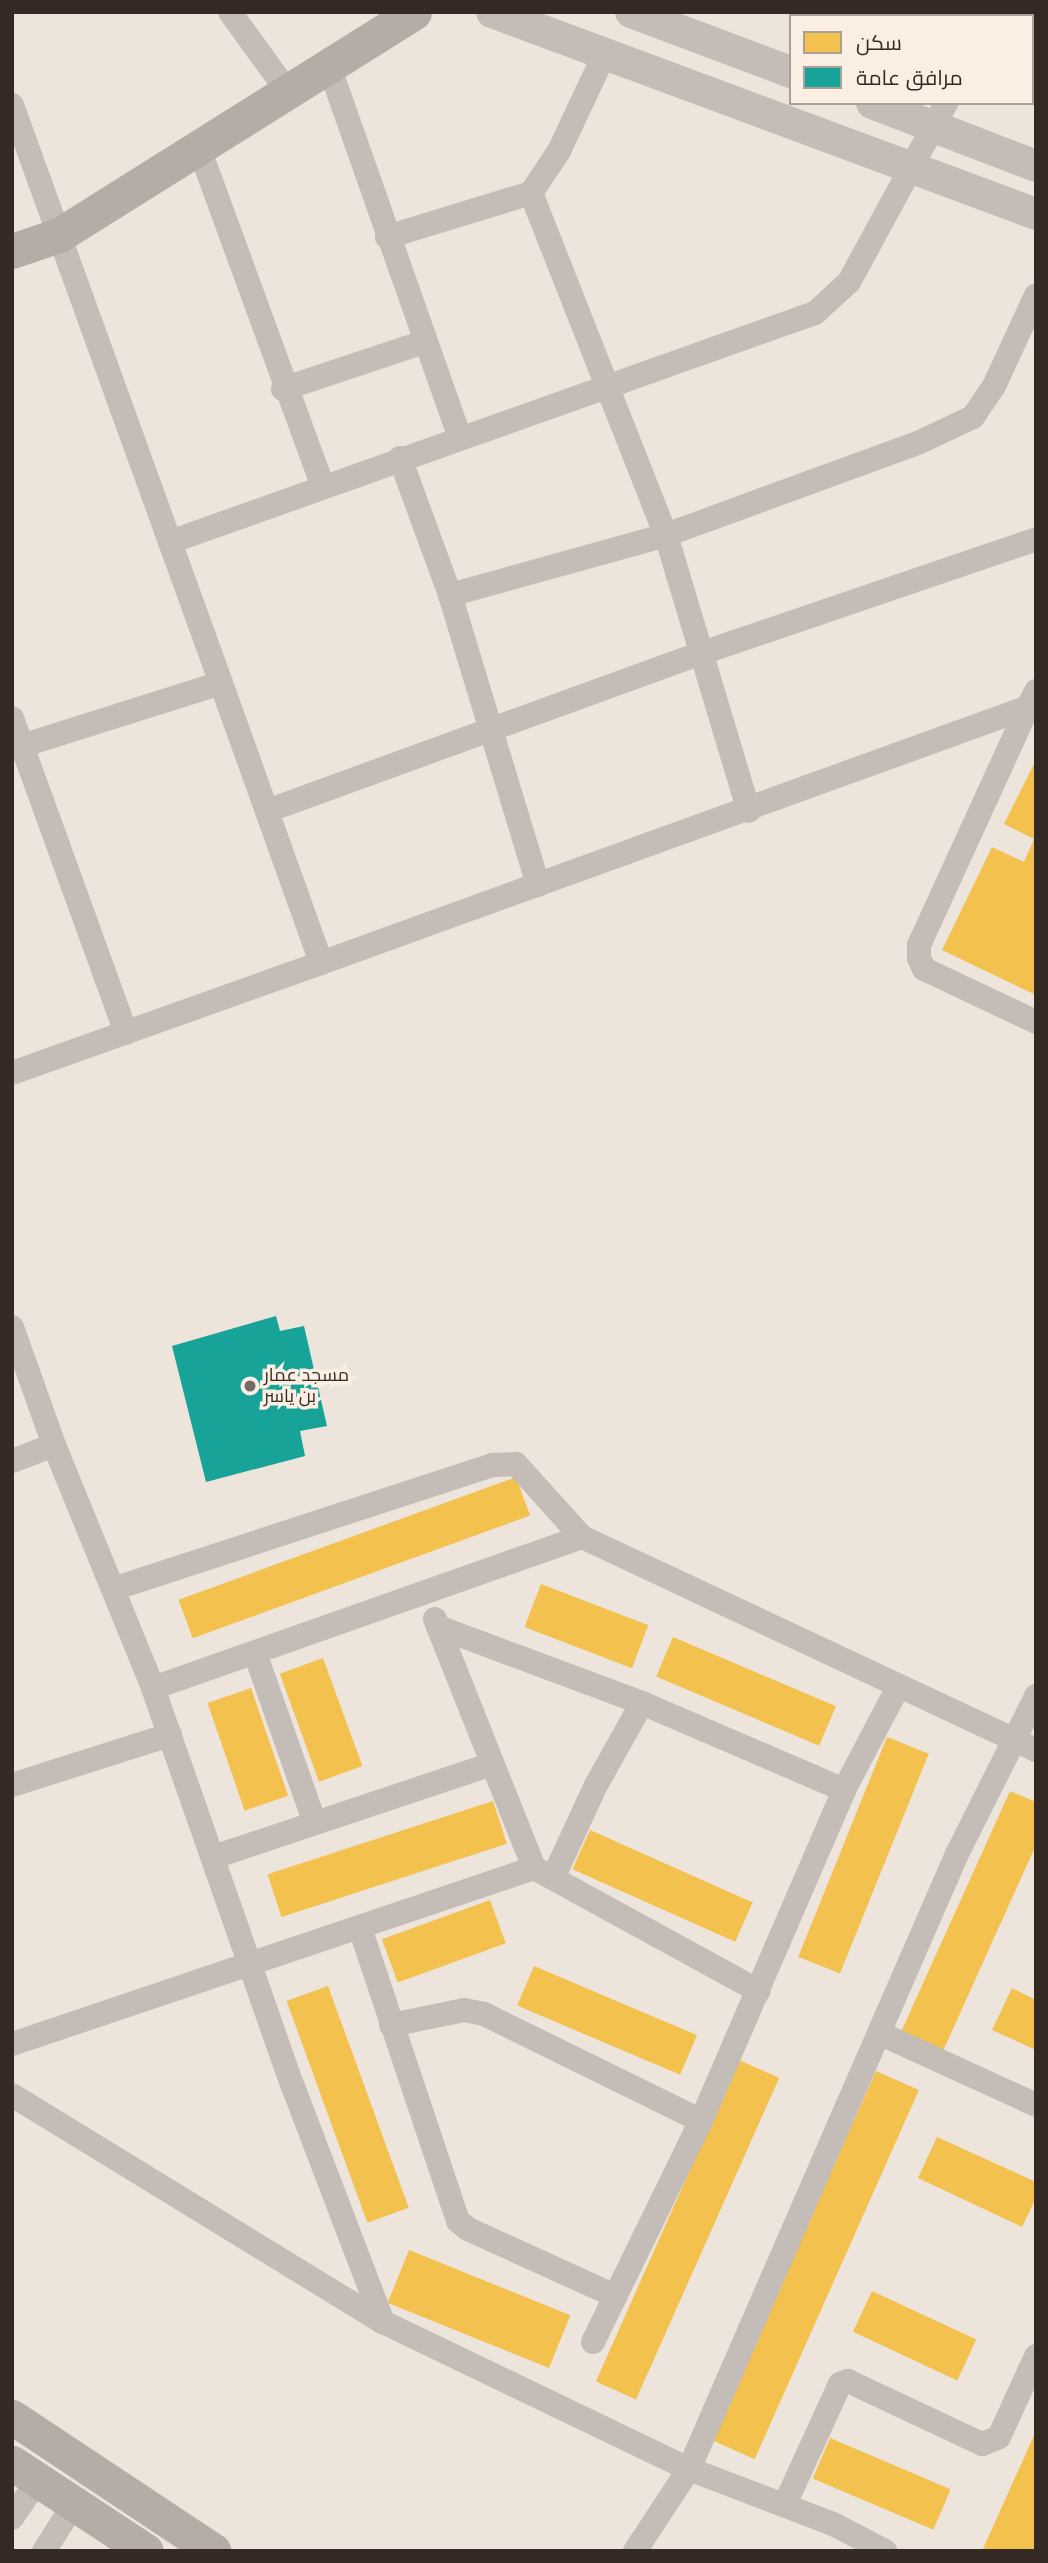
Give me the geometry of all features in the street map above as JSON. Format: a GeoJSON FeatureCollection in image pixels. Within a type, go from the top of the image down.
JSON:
{"type":"FeatureCollection","features":[{"type":"Feature","properties":{"kind":"main road"},"geometry":{"type":"LineString","coordinates":[[12,251],[59,235],[414,12]]}},
{"type":"Feature","properties":{"kind":"main road"},"geometry":{"type":"LineString","coordinates":[[12,2417],[214,2551]]}},
{"type":"Feature","properties":{"kind":"main road"},"geometry":{"type":"LineString","coordinates":[[25,2471],[146,2551]]}},
{"type":"Feature","properties":{"kind":"street"},"geometry":{"type":"LineString","coordinates":[[230,12],[288,93]]}},
{"type":"Feature","properties":{"kind":"street"},"geometry":{"type":"LineString","coordinates":[[492,12],[606,51],[1036,214]]}},
{"type":"Feature","properties":{"kind":"street"},"geometry":{"type":"LineString","coordinates":[[631,12],[789,71]]}},
{"type":"Feature","properties":{"kind":"street"},"geometry":{"type":"LineString","coordinates":[[387,237],[531,193],[559,151],[606,51]]}},
{"type":"Feature","properties":{"kind":"street"},"geometry":{"type":"LineString","coordinates":[[329,66],[458,436]]}},
{"type":"Feature","properties":{"kind":"street"},"geometry":{"type":"LineString","coordinates":[[12,105],[321,963]]}},
{"type":"Feature","properties":{"kind":"street"},"geometry":{"type":"LineString","coordinates":[[883,105],[940,115],[1036,166]]}},
{"type":"Feature","properties":{"kind":"street"},"geometry":{"type":"LineString","coordinates":[[170,542],[458,436],[606,388],[796,320],[832,301],[849,282],[940,115]]}},
{"type":"Feature","properties":{"kind":"street"},"geometry":{"type":"LineString","coordinates":[[199,148],[283,389],[322,485]]}},
{"type":"Feature","properties":{"kind":"street"},"geometry":{"type":"LineString","coordinates":[[531,193],[666,535],[699,654],[749,811]]}},
{"type":"Feature","properties":{"kind":"street"},"geometry":{"type":"LineString","coordinates":[[450,595],[666,535],[918,443],[973,417],[994,386],[1036,295]]}},
{"type":"Feature","properties":{"kind":"street"},"geometry":{"type":"LineString","coordinates":[[283,389],[424,342]]}},
{"type":"Feature","properties":{"kind":"street"},"geometry":{"type":"LineString","coordinates":[[400,458],[450,595],[538,885]]}},
{"type":"Feature","properties":{"kind":"street"},"geometry":{"type":"LineString","coordinates":[[267,811],[699,654],[1036,539]]}},
{"type":"Feature","properties":{"kind":"street"},"geometry":{"type":"LineString","coordinates":[[17,748],[221,683]]}},
{"type":"Feature","properties":{"kind":"street"},"geometry":{"type":"LineString","coordinates":[[12,1073],[749,811],[1032,699]]}},
{"type":"Feature","properties":{"kind":"street"},"geometry":{"type":"LineString","coordinates":[[1032,699],[919,945],[919,958],[924,969],[1036,1022]]}},
{"type":"Feature","properties":{"kind":"street"},"geometry":{"type":"LineString","coordinates":[[12,718],[17,748],[126,1033]]}},
{"type":"Feature","properties":{"kind":"street"},"geometry":{"type":"LineString","coordinates":[[12,1327],[54,1445],[153,1688],[383,2322]]}},
{"type":"Feature","properties":{"kind":"street"},"geometry":{"type":"LineString","coordinates":[[12,1461],[54,1445]]}},
{"type":"Feature","properties":{"kind":"street"},"geometry":{"type":"LineString","coordinates":[[113,1589],[492,1465],[516,1464],[582,1537],[898,1688],[1025,1745]]}},
{"type":"Feature","properties":{"kind":"street"},"geometry":{"type":"LineString","coordinates":[[153,1688],[424,1595],[582,1537]]}},
{"type":"Feature","properties":{"kind":"street"},"geometry":{"type":"LineString","coordinates":[[424,1595],[492,1764],[543,1873],[759,1991]]}},
{"type":"Feature","properties":{"kind":"street"},"geometry":{"type":"LineString","coordinates":[[438,1627],[642,1703],[844,1790]]}},
{"type":"Feature","properties":{"kind":"street"},"geometry":{"type":"LineString","coordinates":[[255,1653],[315,1823]]}},
{"type":"Feature","properties":{"kind":"street"},"geometry":{"type":"LineString","coordinates":[[593,2342],[701,2120],[844,1790],[898,1688]]}},
{"type":"Feature","properties":{"kind":"street"},"geometry":{"type":"LineString","coordinates":[[635,2551],[689,2469],[956,1856],[1025,1745],[1036,1696]]}},
{"type":"Feature","properties":{"kind":"street"},"geometry":{"type":"LineString","coordinates":[[12,2044],[250,1961],[543,1873],[642,1703]]}},
{"type":"Feature","properties":{"kind":"street"},"geometry":{"type":"LineString","coordinates":[[12,1785],[170,1735]]}},
{"type":"Feature","properties":{"kind":"street"},"geometry":{"type":"LineString","coordinates":[[214,1857],[492,1764]]}},
{"type":"Feature","properties":{"kind":"street"},"geometry":{"type":"LineString","coordinates":[[359,1928],[458,2221],[468,2229],[615,2295]]}},
{"type":"Feature","properties":{"kind":"street"},"geometry":{"type":"LineString","coordinates":[[391,2025],[464,2010],[484,2014],[701,2120]]}},
{"type":"Feature","properties":{"kind":"street"},"geometry":{"type":"LineString","coordinates":[[878,2032],[1036,2105]]}},
{"type":"Feature","properties":{"kind":"street"},"geometry":{"type":"LineString","coordinates":[[12,2095],[383,2322],[689,2469],[785,2504],[885,2551]]}},
{"type":"Feature","properties":{"kind":"street"},"geometry":{"type":"LineString","coordinates":[[785,2504],[840,2384],[848,2381],[982,2444],[999,2437],[1036,2356]]}},
{"type":"Feature","properties":{"kind":"street"},"geometry":{"type":"LineString","coordinates":[[12,2518],[25,2471]]}},
{"type":"Feature","properties":{"kind":"street"},"geometry":{"type":"LineString","coordinates":[[44,2551],[74,2504]]}},
{"type":"Feature","properties":{"kind":"building: سكن"},"geometry":{"type":"Polygon","coordinates":[[[1036,760],[1036,995],[942,950],[992,847],[1024,862],[1034,839],[1004,824],[1036,760]]]}},
{"type":"Feature","properties":{"kind":"building: سكن"},"geometry":{"type":"Polygon","coordinates":[[[516,1477],[530,1516],[193,1638],[179,1600],[516,1477]]]}},
{"type":"Feature","properties":{"kind":"building: سكن"},"geometry":{"type":"Polygon","coordinates":[[[541,1584],[648,1625],[632,1668],[525,1627],[541,1584]]]}},
{"type":"Feature","properties":{"kind":"building: سكن"},"geometry":{"type":"Polygon","coordinates":[[[673,1637],[836,1706],[819,1746],[656,1677],[673,1637]]]}},
{"type":"Feature","properties":{"kind":"building: سكن"},"geometry":{"type":"Polygon","coordinates":[[[323,1658],[362,1766],[319,1782],[280,1674],[323,1658]]]}},
{"type":"Feature","properties":{"kind":"building: سكن"},"geometry":{"type":"Polygon","coordinates":[[[251,1688],[288,1796],[245,1811],[208,1703],[251,1688]]]}},
{"type":"Feature","properties":{"kind":"building: سكن"},"geometry":{"type":"Polygon","coordinates":[[[887,1737],[929,1754],[840,1974],[798,1957],[887,1737]]]}},
{"type":"Feature","properties":{"kind":"building: سكن"},"geometry":{"type":"Polygon","coordinates":[[[1010,1791],[1036,1802],[1036,1845],[943,2051],[901,2032],[1010,1791]]]}},
{"type":"Feature","properties":{"kind":"building: سكن"},"geometry":{"type":"Polygon","coordinates":[[[493,1801],[507,1844],[282,1917],[268,1874],[493,1801]]]}},
{"type":"Feature","properties":{"kind":"building: سكن"},"geometry":{"type":"Polygon","coordinates":[[[590,1830],[753,1902],[735,1942],[573,1869],[590,1830]]]}},
{"type":"Feature","properties":{"kind":"building: سكن"},"geometry":{"type":"Polygon","coordinates":[[[490,1900],[506,1943],[398,1983],[382,1939],[490,1900]]]}},
{"type":"Feature","properties":{"kind":"building: سكن"},"geometry":{"type":"Polygon","coordinates":[[[534,1966],[697,2035],[680,2075],[517,2006],[534,1966]]]}},
{"type":"Feature","properties":{"kind":"building: سكن"},"geometry":{"type":"Polygon","coordinates":[[[328,1986],[409,2208],[367,2223],[287,2001],[328,1986]]]}},
{"type":"Feature","properties":{"kind":"building: سكن"},"geometry":{"type":"Polygon","coordinates":[[[1012,1988],[1036,2000],[1036,2050],[992,2030],[1012,1988]]]}},
{"type":"Feature","properties":{"kind":"building: سكن"},"geometry":{"type":"Polygon","coordinates":[[[739,2060],[779,2078],[636,2399],[596,2382],[739,2060]]]}},
{"type":"Feature","properties":{"kind":"building: سكن"},"geometry":{"type":"Polygon","coordinates":[[[876,2071],[919,2090],[755,2459],[712,2440],[876,2071]]]}},
{"type":"Feature","properties":{"kind":"building: سكن"},"geometry":{"type":"Polygon","coordinates":[[[937,2137],[1036,2182],[1036,2198],[1022,2227],[918,2178],[937,2137]]]}},
{"type":"Feature","properties":{"kind":"building: سكن"},"geometry":{"type":"Polygon","coordinates":[[[409,2250],[570,2315],[549,2368],[388,2303],[409,2250]]]}},
{"type":"Feature","properties":{"kind":"building: سكن"},"geometry":{"type":"Polygon","coordinates":[[[872,2291],[976,2340],[957,2380],[853,2332],[872,2291]]]}},
{"type":"Feature","properties":{"kind":"building: سكن"},"geometry":{"type":"Polygon","coordinates":[[[1036,2431],[1036,2545],[1033,2551],[982,2551],[1036,2431]]]}},
{"type":"Feature","properties":{"kind":"building: سكن"},"geometry":{"type":"Polygon","coordinates":[[[830,2438],[951,2489],[933,2530],[813,2479],[830,2438]]]}},
{"type":"Feature","properties":{"kind":"building: مرافق عامة","name":"مسجد عمار بن ياسر"},"geometry":{"type":"Polygon","coordinates":[[[276,1316],[280,1331],[304,1326],[327,1426],[300,1431],[305,1456],[206,1482],[172,1346],[276,1316]]]}},
{"type":"Feature","properties":{"kind":"place","name":"مسجد عمار بن ياسر"},"geometry":{"type":"Point","coordinates":[250,1386]}}]}
